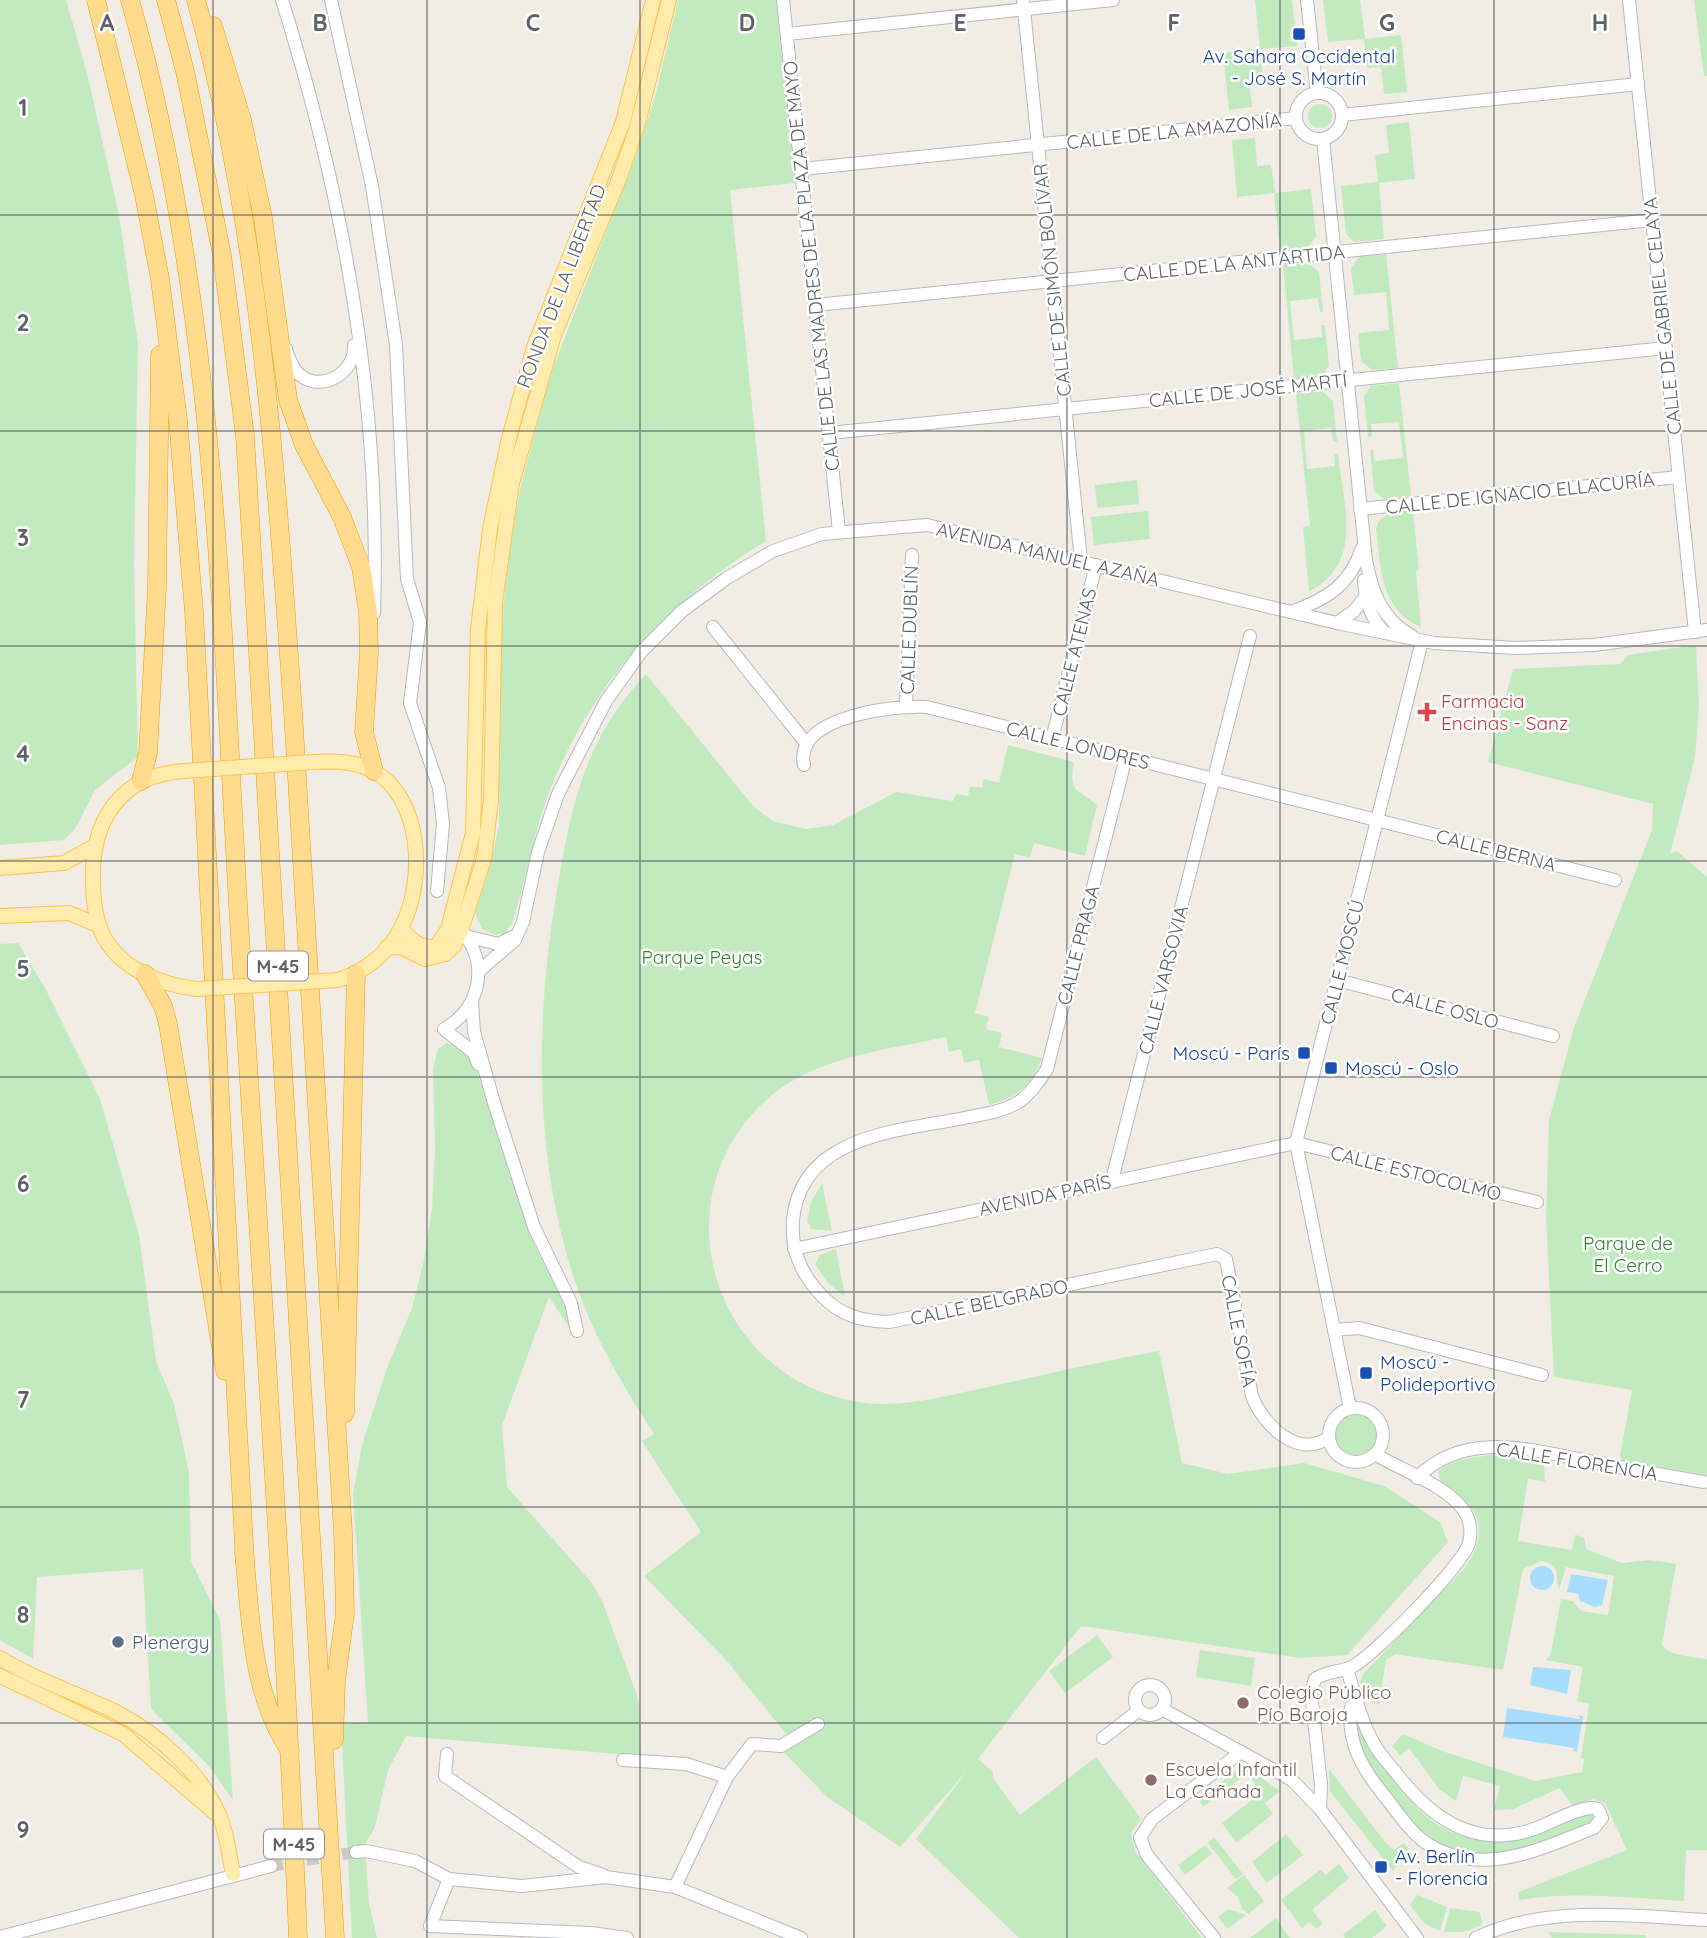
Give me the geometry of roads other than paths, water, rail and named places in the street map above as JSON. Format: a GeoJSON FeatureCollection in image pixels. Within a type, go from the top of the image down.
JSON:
{"type":"FeatureCollection","features":[{"type":"Feature","properties":{"kind":"highway"},"geometry":{"type":"LineString","coordinates":[[96,0],[144,195],[160,279],[187,514],[245,1563]]}},
{"type":"Feature","properties":{"kind":"highway","name":"M-45"},"geometry":{"type":"LineString","coordinates":[[130,0],[154,84],[180,222],[211,445],[290,1751],[298,1938]]}},
{"type":"Feature","properties":{"kind":"highway","name":"M-45"},"geometry":{"type":"LineString","coordinates":[[166,0],[185,71],[222,255],[245,436],[317,1649],[328,1786],[335,1938]]}},
{"type":"Feature","properties":{"kind":"highway"},"geometry":{"type":"LineString","coordinates":[[196,0],[228,130],[247,239],[265,364],[275,469],[343,1532],[345,1613],[336,1681],[335,1732],[328,1786]]}},
{"type":"Feature","properties":{"kind":"highway"},"geometry":{"type":"LineString","coordinates":[[204,0],[242,120],[263,218],[284,382],[296,424],[342,517],[361,567],[368,612],[369,652],[364,732],[374,771]]}},
{"type":"Feature","properties":{"kind":"highway"},"geometry":{"type":"LineString","coordinates":[[141,781],[148,753],[150,728],[161,447],[160,359],[144,195]]}},
{"type":"Feature","properties":{"kind":"highway"},"geometry":{"type":"LineString","coordinates":[[145,974],[163,1006],[173,1049],[225,1365],[245,1563],[261,1683],[275,1729],[290,1751]]}},
{"type":"Feature","properties":{"kind":"highway"},"geometry":{"type":"LineString","coordinates":[[343,1532],[356,974]]}},
{"type":"Feature","properties":{"kind":"main road","name":"RONDA DE LA LIBERTAD"},"geometry":{"type":"LineString","coordinates":[[401,928],[418,944],[426,948],[436,947],[447,929],[466,868],[473,834],[476,790],[474,715],[478,629],[490,529],[503,464],[534,347],[623,122],[653,0]]}},
{"type":"Feature","properties":{"kind":"main road","name":"RONDA DE LA LIBERTAD"},"geometry":{"type":"LineString","coordinates":[[386,948],[400,947],[425,959],[435,958],[454,946],[463,933],[489,832],[495,601],[512,483],[554,335],[619,179],[637,127],[669,0]]}},
{"type":"Feature","properties":{"kind":"main road","name":"M-45"},"geometry":{"type":"LineString","coordinates":[[313,762],[349,763],[374,771],[398,796],[415,842],[414,890],[401,928],[386,948],[356,974],[338,980],[197,989],[174,985],[145,974],[115,951],[100,926],[93,894],[93,847],[106,815],[120,798],[141,781],[168,772],[313,762]]}},
{"type":"Feature","properties":{"kind":"main road"},"geometry":{"type":"LineString","coordinates":[[0,868],[64,863],[93,847]]}},
{"type":"Feature","properties":{"kind":"main road"},"geometry":{"type":"LineString","coordinates":[[0,916],[69,913],[100,926]]}},
{"type":"Feature","properties":{"kind":"main road"},"geometry":{"type":"LineString","coordinates":[[0,1658],[50,1685],[116,1712],[156,1739],[198,1781],[221,1819],[233,1874]]}},
{"type":"Feature","properties":{"kind":"main road"},"geometry":{"type":"LineString","coordinates":[[0,1676],[123,1734],[221,1819]]}},
{"type":"Feature","properties":{"kind":"street"},"geometry":{"type":"LineString","coordinates":[[282,0],[332,180],[364,370],[372,458],[375,579],[369,652]]}},
{"type":"Feature","properties":{"kind":"street"},"geometry":{"type":"LineString","coordinates":[[331,0],[372,186],[396,345],[407,579],[420,622],[410,703],[439,788],[443,824],[437,891]]}},
{"type":"Feature","properties":{"kind":"street","name":"CALLE DE LAS MADRES DE LA PLAZA DE MAYO"},"geometry":{"type":"LineString","coordinates":[[783,0],[839,531]]}},
{"type":"Feature","properties":{"kind":"street"},"geometry":{"type":"LineString","coordinates":[[787,34],[1023,5],[1113,0]]}},
{"type":"Feature","properties":{"kind":"street"},"geometry":{"type":"LineString","coordinates":[[1307,0],[1317,93]]}},
{"type":"Feature","properties":{"kind":"street","name":"CALLE DE GABRIEL CELAYA"},"geometry":{"type":"LineString","coordinates":[[1629,0],[1679,477],[1701,631]]}},
{"type":"Feature","properties":{"kind":"street","name":"CALLE DE SIMÓN BOLÍVAR"},"geometry":{"type":"LineString","coordinates":[[1023,5],[1081,561]]}},
{"type":"Feature","properties":{"kind":"street"},"geometry":{"type":"LineString","coordinates":[[1342,115],[1638,84]]}},
{"type":"Feature","properties":{"kind":"street"},"geometry":{"type":"LineString","coordinates":[[1317,93],[1334,99],[1342,115],[1337,130],[1323,139],[1305,135],[1296,118],[1303,100],[1317,93]]}},
{"type":"Feature","properties":{"kind":"street","name":"CALLE DE LA AMAZONÍA"},"geometry":{"type":"LineString","coordinates":[[802,169],[1296,118]]}},
{"type":"Feature","properties":{"kind":"street"},"geometry":{"type":"LineString","coordinates":[[1323,139],[1368,594],[1378,626],[1385,633]]}},
{"type":"Feature","properties":{"kind":"street","name":"CALLE DE LA ANTÁRTIDA"},"geometry":{"type":"LineString","coordinates":[[816,305],[1652,220]]}},
{"type":"Feature","properties":{"kind":"street"},"geometry":{"type":"LineString","coordinates":[[277,316],[286,352],[295,370],[304,377],[328,380],[340,376],[353,363],[351,292]]}},
{"type":"Feature","properties":{"kind":"street","name":"CALLE DE JOSÉ MARTÍ"},"geometry":{"type":"LineString","coordinates":[[830,433],[1666,348]]}},
{"type":"Feature","properties":{"kind":"street","name":"CALLE DE IGNACIO ELLACURÍA"},"geometry":{"type":"LineString","coordinates":[[1360,509],[1679,477]]}},
{"type":"Feature","properties":{"kind":"street","name":"AVENIDA MANUEL AZAÑA"},"geometry":{"type":"LineString","coordinates":[[479,971],[506,950],[520,930],[538,852],[558,794],[606,701],[641,652],[682,611],[727,578],[773,551],[839,531],[927,525],[1422,641],[1529,647],[1594,645],[1701,631]]}},
{"type":"Feature","properties":{"kind":"street"},"geometry":{"type":"LineString","coordinates":[[1290,612],[1312,604],[1342,586],[1356,565],[1364,541]]}},
{"type":"Feature","properties":{"kind":"street","name":"CALLE DUBLÍN"},"geometry":{"type":"LineString","coordinates":[[905,706],[912,555]]}},
{"type":"Feature","properties":{"kind":"street","name":"CALLE ATENAS"},"geometry":{"type":"LineString","coordinates":[[1052,739],[1096,565]]}},
{"type":"Feature","properties":{"kind":"street"},"geometry":{"type":"LineString","coordinates":[[1338,623],[1368,594]]}},
{"type":"Feature","properties":{"kind":"street"},"geometry":{"type":"LineString","coordinates":[[1368,594],[1400,630],[1422,641]]}},
{"type":"Feature","properties":{"kind":"street"},"geometry":{"type":"LineString","coordinates":[[713,626],[806,743],[802,752],[804,765]]}},
{"type":"Feature","properties":{"kind":"street","name":"CALLE VARSOVIA"},"geometry":{"type":"LineString","coordinates":[[1112,1180],[1250,636]]}},
{"type":"Feature","properties":{"kind":"street","name":"CALLE MOSCÚ"},"geometry":{"type":"LineString","coordinates":[[1350,1408],[1296,1143],[1422,641]]}},
{"type":"Feature","properties":{"kind":"street","name":"CALLE LONDRES"},"geometry":{"type":"LineString","coordinates":[[806,743],[835,723],[860,713],[905,706],[928,707],[1377,820]]}},
{"type":"Feature","properties":{"kind":"street","name":"CALLE PRAGA"},"geometry":{"type":"LineString","coordinates":[[794,1249],[793,1226],[797,1198],[808,1175],[832,1153],[872,1137],[998,1111],[1019,1102],[1047,1069],[1126,757]]}},
{"type":"Feature","properties":{"kind":"street","name":"CALLE BERNA"},"geometry":{"type":"LineString","coordinates":[[1377,820],[1615,880]]}},
{"type":"Feature","properties":{"kind":"street"},"geometry":{"type":"LineString","coordinates":[[463,933],[498,944],[509,941],[520,930]]}},
{"type":"Feature","properties":{"kind":"street"},"geometry":{"type":"LineString","coordinates":[[463,933],[479,971],[472,1002],[474,1032],[494,1103],[534,1227],[571,1303],[577,1332]]}},
{"type":"Feature","properties":{"kind":"street","name":"CALLE OSLO"},"geometry":{"type":"LineString","coordinates":[[1337,980],[1553,1036]]}},
{"type":"Feature","properties":{"kind":"street"},"geometry":{"type":"LineString","coordinates":[[472,1002],[460,1018],[444,1029],[474,1053],[494,1103]]}},
{"type":"Feature","properties":{"kind":"street","name":"AVENIDA PARÍS"},"geometry":{"type":"LineString","coordinates":[[794,1249],[1296,1143]]}},
{"type":"Feature","properties":{"kind":"street","name":"CALLE ESTOCOLMO"},"geometry":{"type":"LineString","coordinates":[[1296,1143],[1537,1202]]}},
{"type":"Feature","properties":{"kind":"street","name":"CALLE BELGRADO"},"geometry":{"type":"LineString","coordinates":[[794,1249],[806,1280],[827,1301],[854,1318],[880,1322],[930,1315],[1217,1254]]}},
{"type":"Feature","properties":{"kind":"street","name":"CALLE SOFÍA"},"geometry":{"type":"LineString","coordinates":[[1217,1254],[1226,1259],[1252,1396],[1261,1416],[1276,1432],[1288,1439],[1315,1443],[1329,1437]]}},
{"type":"Feature","properties":{"kind":"street"},"geometry":{"type":"LineString","coordinates":[[1334,1330],[1359,1328],[1542,1375]]}},
{"type":"Feature","properties":{"kind":"street"},"geometry":{"type":"LineString","coordinates":[[1350,1408],[1368,1410],[1379,1419],[1383,1437],[1375,1454],[1364,1461],[1346,1460],[1333,1449],[1329,1437],[1334,1419],[1350,1408]]}},
{"type":"Feature","properties":{"kind":"street","name":"CALLE FLORENCIA"},"geometry":{"type":"LineString","coordinates":[[1417,1478],[1427,1467],[1454,1453],[1507,1446],[1704,1482]]}},
{"type":"Feature","properties":{"kind":"street"},"geometry":{"type":"LineString","coordinates":[[1320,1810],[1312,1685],[1322,1674],[1347,1670],[1366,1658],[1450,1573],[1469,1542],[1470,1524],[1462,1507],[1444,1492],[1375,1454]]}},
{"type":"Feature","properties":{"kind":"street"},"geometry":{"type":"LineString","coordinates":[[1347,1670],[1357,1703],[1376,1748],[1418,1802],[1442,1820],[1478,1834],[1512,1834],[1594,1807],[1602,1813],[1600,1824],[1512,1859],[1474,1860],[1425,1842],[1359,1760],[1350,1718],[1351,1707],[1357,1703]]}},
{"type":"Feature","properties":{"kind":"street"},"geometry":{"type":"LineString","coordinates":[[1148,1685],[1162,1690],[1165,1699],[1162,1709],[1153,1715],[1139,1710],[1136,1693],[1148,1685]]}},
{"type":"Feature","properties":{"kind":"street"},"geometry":{"type":"LineString","coordinates":[[1162,1709],[1282,1772],[1320,1810],[1418,1938]]}},
{"type":"Feature","properties":{"kind":"street"},"geometry":{"type":"LineString","coordinates":[[1103,1738],[1139,1710]]}},
{"type":"Feature","properties":{"kind":"street"},"geometry":{"type":"LineString","coordinates":[[675,1887],[727,1777],[752,1744],[782,1746],[818,1724]]}},
{"type":"Feature","properties":{"kind":"street"},"geometry":{"type":"LineString","coordinates":[[1214,1938],[1147,1855],[1140,1838],[1152,1819],[1241,1752]]}},
{"type":"Feature","properties":{"kind":"street"},"geometry":{"type":"LineString","coordinates":[[447,1754],[445,1776],[579,1867],[606,1877],[675,1887],[801,1938]]}},
{"type":"Feature","properties":{"kind":"street"},"geometry":{"type":"LineString","coordinates":[[622,1760],[686,1764],[727,1777]]}},
{"type":"Feature","properties":{"kind":"street"},"geometry":{"type":"LineString","coordinates":[[356,1852],[366,1851],[415,1861],[449,1879],[522,1886],[606,1877]]}},
{"type":"Feature","properties":{"kind":"street"},"geometry":{"type":"LineString","coordinates":[[0,1937],[271,1866]]}},
{"type":"Feature","properties":{"kind":"street"},"geometry":{"type":"LineString","coordinates":[[449,1879],[429,1932],[590,1933],[627,1938]]}},
{"type":"Feature","properties":{"kind":"street"},"geometry":{"type":"LineString","coordinates":[[1476,1938],[1518,1921],[1545,1916],[1707,1920]]}},
{"type":"Feature","properties":{"kind":"water"},"geometry":{"type":"Polygon","coordinates":[[[1542,1566],[1551,1569],[1554,1578],[1551,1587],[1542,1590],[1533,1587],[1530,1578],[1533,1569],[1542,1566]]]}},
{"type":"Feature","properties":{"kind":"water"},"geometry":{"type":"Polygon","coordinates":[[[1571,1574],[1608,1580],[1602,1605],[1595,1607],[1580,1601],[1578,1594],[1567,1592],[1571,1574]]]}},
{"type":"Feature","properties":{"kind":"water"},"geometry":{"type":"Polygon","coordinates":[[[1533,1667],[1571,1670],[1567,1694],[1530,1685],[1533,1667]]]}},
{"type":"Feature","properties":{"kind":"water"},"geometry":{"type":"Polygon","coordinates":[[[1507,1708],[1580,1719],[1578,1715],[1583,1716],[1577,1752],[1572,1751],[1575,1748],[1503,1737],[1507,1708]]]}},
{"type":"Feature","properties":{"kind":"tunnel"},"geometry":{"type":"LineString","coordinates":[[271,1866],[356,1852]]}},
{"type":"Feature","properties":{"kind":"place","name":"Av. Sahara Occidental - José S. Martín"},"geometry":{"type":"Point","coordinates":[1299,34]}},
{"type":"Feature","properties":{"kind":"place","name":"Farmacia Encinas - Sanz"},"geometry":{"type":"Point","coordinates":[1427,712]}},
{"type":"Feature","properties":{"kind":"place","name":"Moscú - París"},"geometry":{"type":"Point","coordinates":[1304,1053]}},
{"type":"Feature","properties":{"kind":"place","name":"Moscú - Oslo"},"geometry":{"type":"Point","coordinates":[1331,1068]}},
{"type":"Feature","properties":{"kind":"place","name":"Moscú - Polideportivo"},"geometry":{"type":"Point","coordinates":[1366,1373]}},
{"type":"Feature","properties":{"kind":"place","name":"Plenergy"},"geometry":{"type":"Point","coordinates":[118,1642]}},
{"type":"Feature","properties":{"kind":"place","name":"Colegio Público Pío Baroja"},"geometry":{"type":"Point","coordinates":[1243,1703]}},
{"type":"Feature","properties":{"kind":"place","name":"Escuela Infantil La Cañada"},"geometry":{"type":"Point","coordinates":[1151,1780]}},
{"type":"Feature","properties":{"kind":"place","name":"Av. Berlín - Florencia"},"geometry":{"type":"Point","coordinates":[1381,1867]}},
{"type":"Feature","properties":{"kind":"park label","name":"Parque Peyas"},"geometry":{"type":"Point","coordinates":[702,957]}},
{"type":"Feature","properties":{"kind":"park label","name":"Parque de El Cerro"},"geometry":{"type":"Point","coordinates":[1628,1254]}}]}
